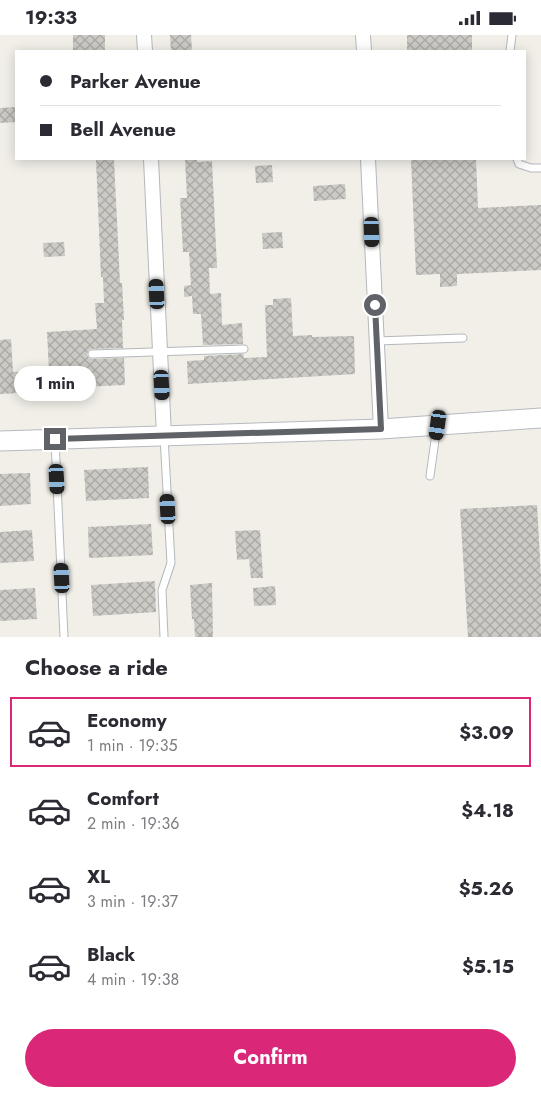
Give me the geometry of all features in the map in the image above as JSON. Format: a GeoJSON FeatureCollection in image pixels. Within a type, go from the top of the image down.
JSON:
{"type":"FeatureCollection","features":[{"type":"Feature","properties":{"kind":"main road"},"geometry":{"type":"LineString","coordinates":[[0,441],[381,429],[541,418]]}},
{"type":"Feature","properties":{"kind":"street"},"geometry":{"type":"LineString","coordinates":[[144,35],[145,50]]}},
{"type":"Feature","properties":{"kind":"street"},"geometry":{"type":"LineString","coordinates":[[363,35],[364,50]]}},
{"type":"Feature","properties":{"kind":"street"},"geometry":{"type":"LineString","coordinates":[[151,160],[164,436]]}},
{"type":"Feature","properties":{"kind":"street"},"geometry":{"type":"LineString","coordinates":[[368,160],[381,429]]}},
{"type":"Feature","properties":{"kind":"lane"},"geometry":{"type":"LineString","coordinates":[[510,50],[512,35]]}},
{"type":"Feature","properties":{"kind":"lane"},"geometry":{"type":"LineString","coordinates":[[517,160],[519,164],[531,168],[541,168]]}},
{"type":"Feature","properties":{"kind":"lane"},"geometry":{"type":"LineString","coordinates":[[377,341],[463,338]]}},
{"type":"Feature","properties":{"kind":"lane"},"geometry":{"type":"LineString","coordinates":[[92,354],[244,349]]}},
{"type":"Feature","properties":{"kind":"lane"},"geometry":{"type":"LineString","coordinates":[[430,476],[438,425]]}},
{"type":"Feature","properties":{"kind":"lane"},"geometry":{"type":"LineString","coordinates":[[164,436],[171,563],[162,590],[164,637]]}},
{"type":"Feature","properties":{"kind":"lane"},"geometry":{"type":"LineString","coordinates":[[55,439],[64,637]]}},
{"type":"Feature","properties":{"kind":"building"},"geometry":{"type":"Polygon","coordinates":[[[73,35],[105,35],[105,50],[73,50],[73,35]]]}},
{"type":"Feature","properties":{"kind":"building"},"geometry":{"type":"Polygon","coordinates":[[[170,35],[191,35],[192,50],[171,50],[170,35]]]}},
{"type":"Feature","properties":{"kind":"building"},"geometry":{"type":"Polygon","coordinates":[[[407,35],[472,35],[472,50],[407,50],[407,35]]]}},
{"type":"Feature","properties":{"kind":"building"},"geometry":{"type":"Polygon","coordinates":[[[15,107],[15,122],[0,123],[0,108],[15,107]]]}},
{"type":"Feature","properties":{"kind":"building"},"geometry":{"type":"Polygon","coordinates":[[[96,160],[114,160],[120,283],[122,283],[124,320],[122,320],[123,348],[91,349],[87,355],[92,359],[124,358],[125,385],[39,389],[39,392],[0,394],[0,340],[11,339],[13,372],[49,371],[47,332],[97,329],[95,303],[104,303],[103,277],[101,277],[96,160]]]}},
{"type":"Feature","properties":{"kind":"building"},"geometry":{"type":"Polygon","coordinates":[[[185,160],[197,160],[197,162],[212,161],[217,268],[209,268],[210,294],[221,293],[222,325],[242,323],[243,344],[203,345],[201,314],[193,314],[192,296],[184,297],[184,286],[191,285],[189,252],[183,252],[180,198],[187,198],[185,160]]]}},
{"type":"Feature","properties":{"kind":"building"},"geometry":{"type":"Polygon","coordinates":[[[411,160],[476,160],[478,208],[541,205],[541,270],[457,274],[457,286],[440,287],[440,274],[416,275],[411,160]]]}},
{"type":"Feature","properties":{"kind":"building"},"geometry":{"type":"Polygon","coordinates":[[[272,165],[273,182],[256,183],[255,166],[272,165]]]}},
{"type":"Feature","properties":{"kind":"building"},"geometry":{"type":"Polygon","coordinates":[[[345,184],[346,199],[314,201],[313,186],[345,184]]]}},
{"type":"Feature","properties":{"kind":"building"},"geometry":{"type":"Polygon","coordinates":[[[282,232],[283,248],[263,249],[262,233],[282,232]]]}},
{"type":"Feature","properties":{"kind":"building"},"geometry":{"type":"Polygon","coordinates":[[[64,242],[65,256],[44,257],[43,243],[64,242]]]}},
{"type":"Feature","properties":{"kind":"building"},"geometry":{"type":"Polygon","coordinates":[[[291,298],[293,336],[354,336],[355,374],[188,384],[187,361],[204,360],[204,356],[243,354],[244,358],[267,357],[265,305],[273,305],[273,299],[291,298]]]}},
{"type":"Feature","properties":{"kind":"building"},"geometry":{"type":"Polygon","coordinates":[[[148,467],[149,498],[86,501],[84,470],[148,467]]]}},
{"type":"Feature","properties":{"kind":"building"},"geometry":{"type":"Polygon","coordinates":[[[30,473],[31,504],[0,506],[0,474],[30,473]]]}},
{"type":"Feature","properties":{"kind":"building"},"geometry":{"type":"Polygon","coordinates":[[[537,505],[541,577],[541,637],[468,637],[460,509],[537,505]]]}},
{"type":"Feature","properties":{"kind":"building"},"geometry":{"type":"Polygon","coordinates":[[[151,524],[153,555],[89,558],[88,527],[151,524]]]}},
{"type":"Feature","properties":{"kind":"building"},"geometry":{"type":"Polygon","coordinates":[[[32,530],[34,561],[0,563],[0,532],[32,530]]]}},
{"type":"Feature","properties":{"kind":"building"},"geometry":{"type":"Polygon","coordinates":[[[260,530],[263,578],[251,578],[249,559],[237,560],[235,531],[260,530]]]}},
{"type":"Feature","properties":{"kind":"building"},"geometry":{"type":"Polygon","coordinates":[[[155,581],[156,612],[93,616],[91,585],[155,581]]]}},
{"type":"Feature","properties":{"kind":"building"},"geometry":{"type":"Polygon","coordinates":[[[212,583],[213,637],[195,637],[190,585],[212,583]]]}},
{"type":"Feature","properties":{"kind":"building"},"geometry":{"type":"Polygon","coordinates":[[[275,586],[276,605],[254,606],[253,588],[275,586]]]}},
{"type":"Feature","properties":{"kind":"building"},"geometry":{"type":"Polygon","coordinates":[[[35,588],[37,619],[0,621],[0,590],[35,588]]]}},
{"type":"Feature","properties":{"kind":"route"},"geometry":{"type":"LineString","coordinates":[[55,439],[381,429],[375,305]]}}]}
